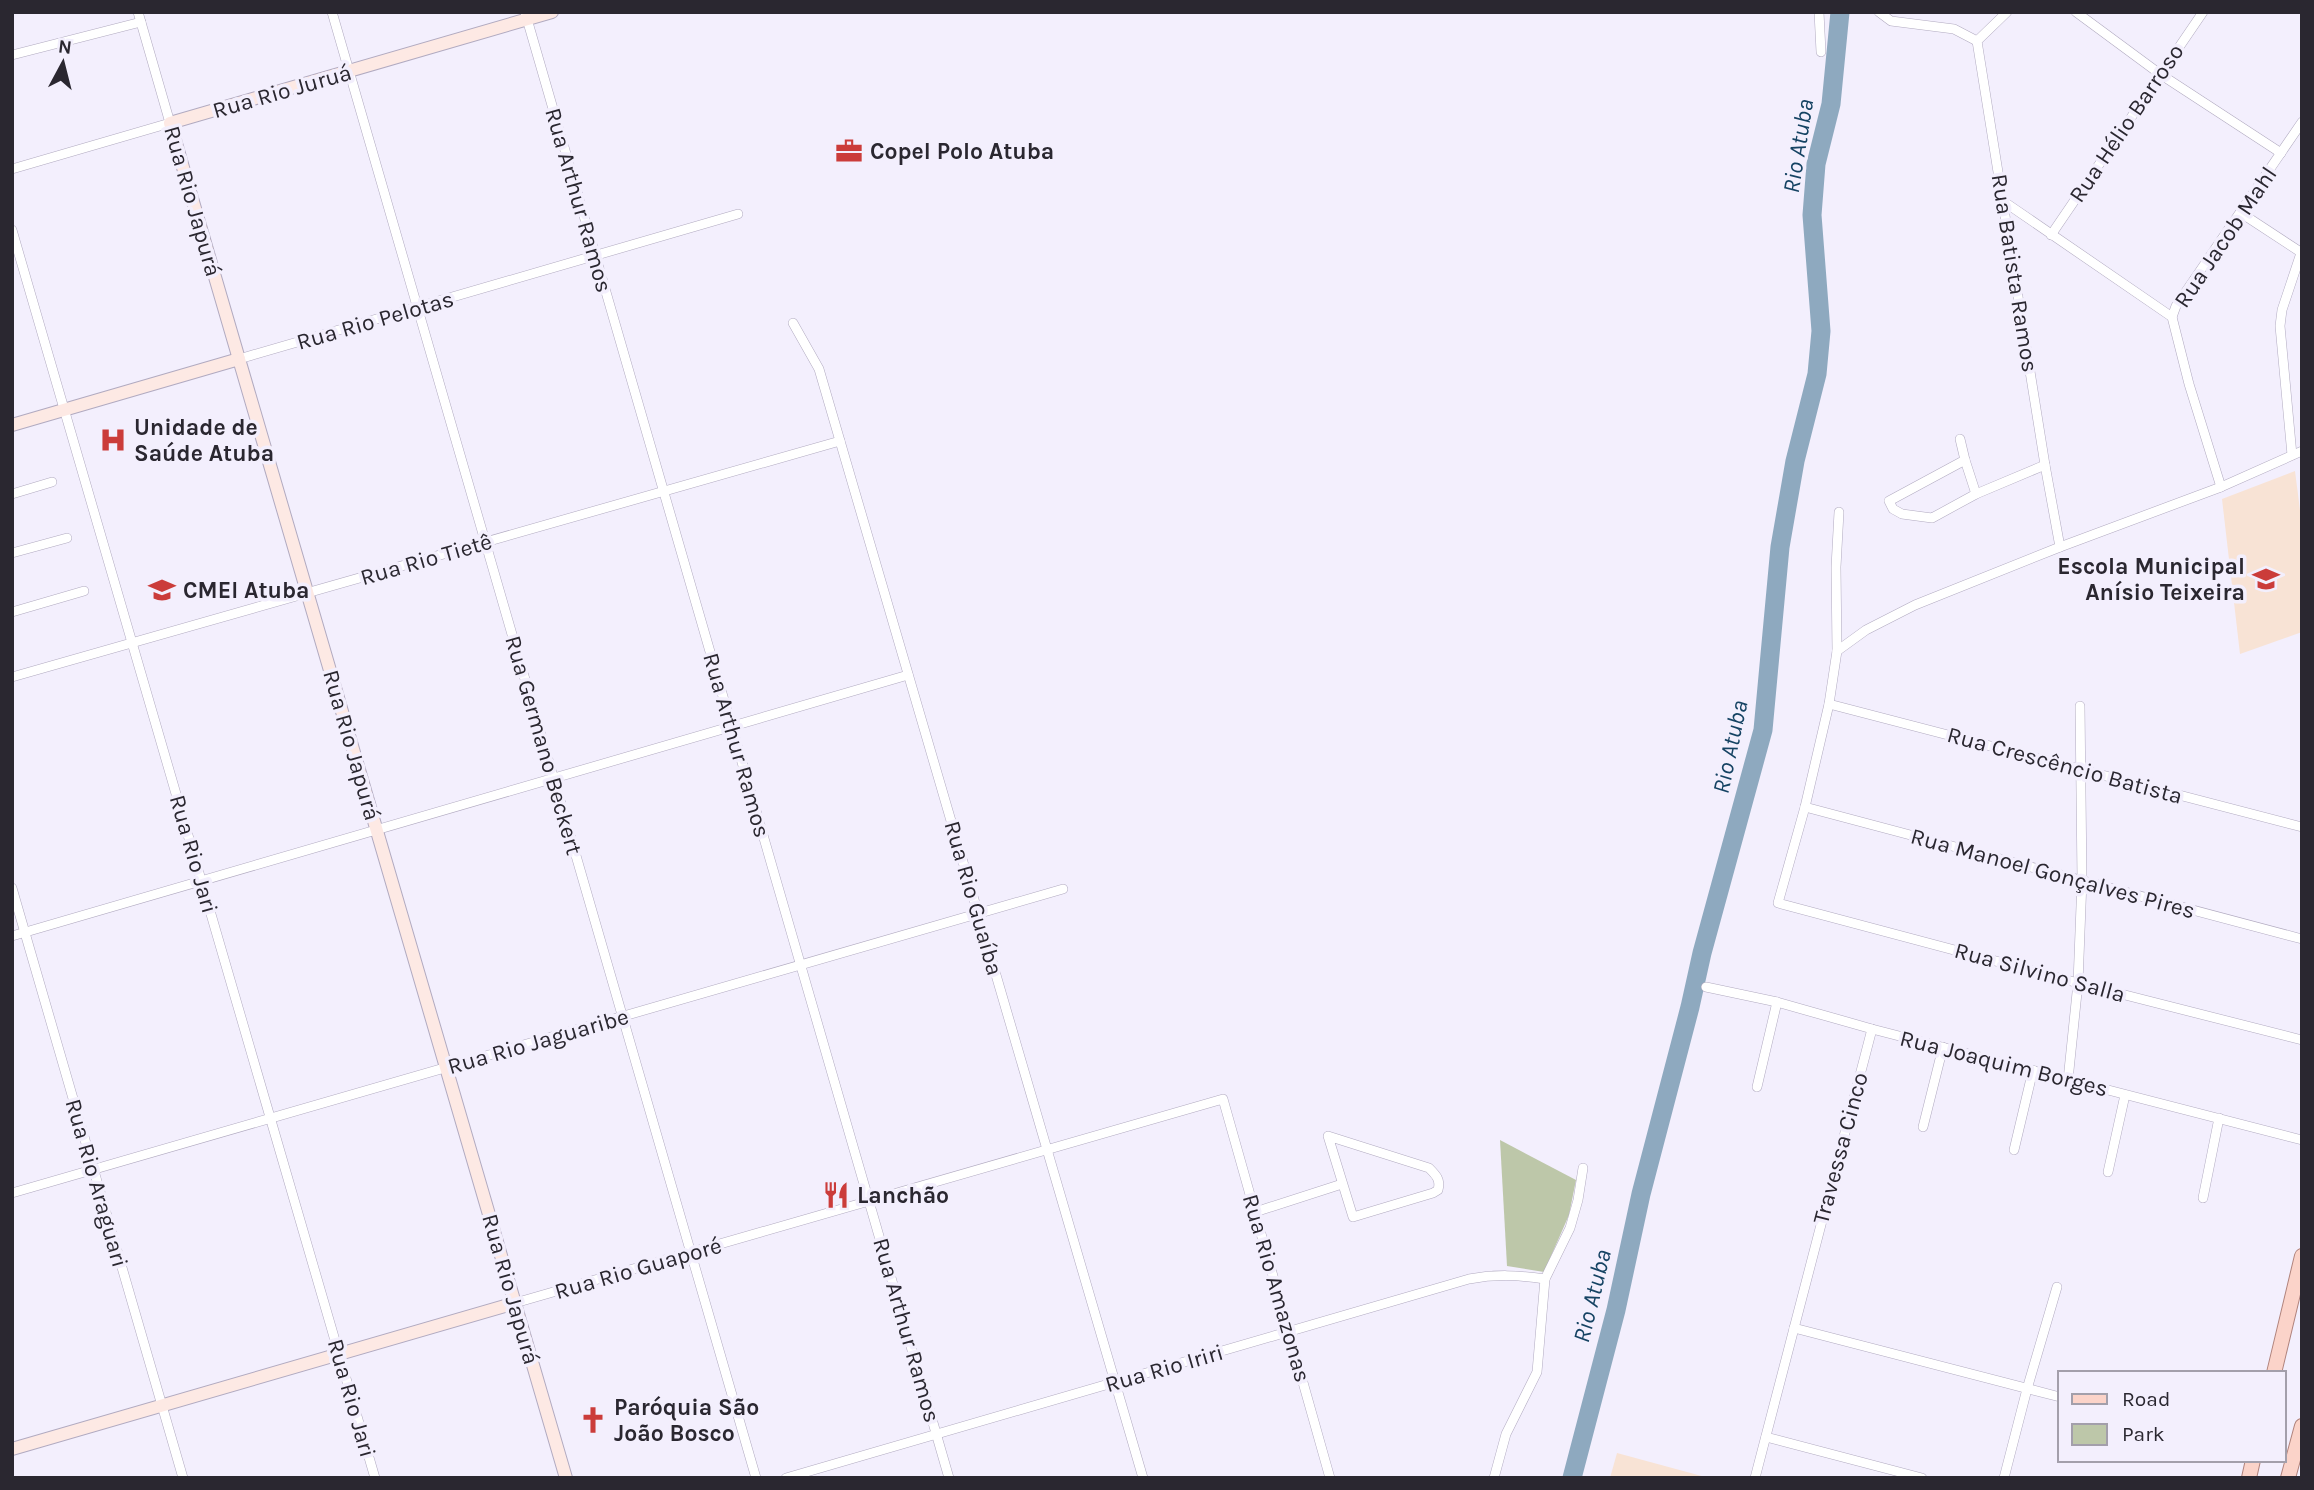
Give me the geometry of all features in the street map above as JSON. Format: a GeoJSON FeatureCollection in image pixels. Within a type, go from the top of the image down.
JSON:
{"type":"FeatureCollection","features":[{"type":"Feature","properties":{"kind":"main road"},"geometry":{"type":"LineString","coordinates":[[2274,1371],[2302,1256]]}},
{"type":"Feature","properties":{"kind":"main road"},"geometry":{"type":"LineString","coordinates":[[2288,1478],[2298,1459],[2302,1426]]}},
{"type":"Feature","properties":{"kind":"street","name":"Rua Germano Beckert"},"geometry":{"type":"LineString","coordinates":[[332,12],[757,1478]]}},
{"type":"Feature","properties":{"kind":"street","name":"Rua Rio Juruá"},"geometry":{"type":"LineString","coordinates":[[12,169],[349,71],[526,16],[552,12]]}},
{"type":"Feature","properties":{"kind":"street"},"geometry":{"type":"LineString","coordinates":[[1819,12],[1821,52]]}},
{"type":"Feature","properties":{"kind":"street"},"geometry":{"type":"LineString","coordinates":[[1879,12],[1891,21],[1954,29],[1977,41],[2007,12]]}},
{"type":"Feature","properties":{"kind":"street"},"geometry":{"type":"LineString","coordinates":[[2076,12],[2160,74],[2281,153]]}},
{"type":"Feature","properties":{"kind":"street","name":"Rua Hélio Barroso"},"geometry":{"type":"LineString","coordinates":[[2051,235],[2203,12]]}},
{"type":"Feature","properties":{"kind":"street","name":"Rua Arthur Ramos"},"geometry":{"type":"LineString","coordinates":[[526,16],[950,1478]]}},
{"type":"Feature","properties":{"kind":"street"},"geometry":{"type":"LineString","coordinates":[[12,55],[139,17]]}},
{"type":"Feature","properties":{"kind":"street","name":"Rua Rio Japurá"},"geometry":{"type":"LineString","coordinates":[[139,17],[566,1478]]}},
{"type":"Feature","properties":{"kind":"street","name":"Rua Batista Ramos"},"geometry":{"type":"LineString","coordinates":[[1977,41],[2060,547]]}},
{"type":"Feature","properties":{"kind":"street","name":"Rua Jacob Mahl"},"geometry":{"type":"LineString","coordinates":[[2172,317],[2176,306],[2302,122]]}},
{"type":"Feature","properties":{"kind":"street"},"geometry":{"type":"LineString","coordinates":[[2003,201],[2172,317],[2189,384],[2221,487]]}},
{"type":"Feature","properties":{"kind":"street"},"geometry":{"type":"LineString","coordinates":[[1837,651],[1866,630],[1915,605],[2221,487],[2297,453],[2280,326],[2282,310],[2301,253],[2241,213]]}},
{"type":"Feature","properties":{"kind":"street","name":"Rua Rio Pelotas"},"geometry":{"type":"LineString","coordinates":[[12,425],[738,215]]}},
{"type":"Feature","properties":{"kind":"street","name":"Rua Rio Jari"},"geometry":{"type":"LineString","coordinates":[[12,230],[375,1478]]}},
{"type":"Feature","properties":{"kind":"street","name":"Rua Rio Guaíba"},"geometry":{"type":"LineString","coordinates":[[793,323],[819,369],[1143,1478]]}},
{"type":"Feature","properties":{"kind":"street"},"geometry":{"type":"LineString","coordinates":[[1960,439],[1976,494]]}},
{"type":"Feature","properties":{"kind":"street","name":"Rua Rio Tietê"},"geometry":{"type":"LineString","coordinates":[[12,677],[840,441]]}},
{"type":"Feature","properties":{"kind":"street"},"geometry":{"type":"LineString","coordinates":[[1965,460],[1889,501],[1893,509],[1902,514],[1932,518],[1976,494],[2045,465]]}},
{"type":"Feature","properties":{"kind":"street"},"geometry":{"type":"LineString","coordinates":[[12,494],[52,482]]}},
{"type":"Feature","properties":{"kind":"street"},"geometry":{"type":"LineString","coordinates":[[1805,807],[1829,704],[1837,651],[1836,567],[1839,512]]}},
{"type":"Feature","properties":{"kind":"street"},"geometry":{"type":"LineString","coordinates":[[12,554],[67,538]]}},
{"type":"Feature","properties":{"kind":"street"},"geometry":{"type":"LineString","coordinates":[[12,612],[84,591]]}},
{"type":"Feature","properties":{"kind":"street"},"geometry":{"type":"LineString","coordinates":[[12,936],[908,675]]}},
{"type":"Feature","properties":{"kind":"street","name":"Rua Crescêncio Batista"},"geometry":{"type":"LineString","coordinates":[[1829,704],[2302,827]]}},
{"type":"Feature","properties":{"kind":"street"},"geometry":{"type":"LineString","coordinates":[[2068,1080],[2078,983],[2082,880],[2080,706]]}},
{"type":"Feature","properties":{"kind":"street","name":"Rua Manoel Gonçalves Pires"},"geometry":{"type":"LineString","coordinates":[[1805,807],[2302,939]]}},
{"type":"Feature","properties":{"kind":"street","name":"Rua Silvino Salla"},"geometry":{"type":"LineString","coordinates":[[1805,807],[1778,903],[2302,1040]]}},
{"type":"Feature","properties":{"kind":"street","name":"Rua Rio Araguari"},"geometry":{"type":"LineString","coordinates":[[12,888],[183,1478]]}},
{"type":"Feature","properties":{"kind":"street","name":"Rua Rio Jaguaribe"},"geometry":{"type":"LineString","coordinates":[[12,1193],[1063,889]]}},
{"type":"Feature","properties":{"kind":"street","name":"Rua Joaquim Borges"},"geometry":{"type":"LineString","coordinates":[[1706,987],[1776,1002],[2302,1140]]}},
{"type":"Feature","properties":{"kind":"street"},"geometry":{"type":"LineString","coordinates":[[1757,1087],[1776,1002]]}},
{"type":"Feature","properties":{"kind":"street","name":"Travessa Cinco"},"geometry":{"type":"LineString","coordinates":[[1755,1478],[1872,1029]]}},
{"type":"Feature","properties":{"kind":"street"},"geometry":{"type":"LineString","coordinates":[[1923,1127],[1943,1047]]}},
{"type":"Feature","properties":{"kind":"street"},"geometry":{"type":"LineString","coordinates":[[2014,1150],[2033,1070]]}},
{"type":"Feature","properties":{"kind":"street"},"geometry":{"type":"LineString","coordinates":[[2108,1172],[2125,1095]]}},
{"type":"Feature","properties":{"kind":"street","name":"Rua Rio Guaporé"},"geometry":{"type":"LineString","coordinates":[[12,1448],[1223,1099]]}},
{"type":"Feature","properties":{"kind":"street","name":"Rua Rio Amazonas"},"geometry":{"type":"LineString","coordinates":[[1223,1099],[1330,1478]]}},
{"type":"Feature","properties":{"kind":"street"},"geometry":{"type":"LineString","coordinates":[[2203,1198],[2219,1118]]}},
{"type":"Feature","properties":{"kind":"street"},"geometry":{"type":"LineString","coordinates":[[1328,1136],[1420,1164],[1437,1176],[1440,1184],[1433,1194],[1353,1217],[1342,1184],[1328,1136]]}},
{"type":"Feature","properties":{"kind":"street"},"geometry":{"type":"LineString","coordinates":[[1494,1478],[1506,1434],[1537,1372],[1545,1279],[1570,1228],[1583,1168]]}},
{"type":"Feature","properties":{"kind":"street"},"geometry":{"type":"LineString","coordinates":[[1255,1212],[1342,1184]]}},
{"type":"Feature","properties":{"kind":"street","name":"Rua Rio Iriri"},"geometry":{"type":"LineString","coordinates":[[786,1478],[1477,1278],[1519,1275],[1545,1279]]}},
{"type":"Feature","properties":{"kind":"street"},"geometry":{"type":"LineString","coordinates":[[2004,1478],[2057,1287]]}},
{"type":"Feature","properties":{"kind":"street"},"geometry":{"type":"LineString","coordinates":[[1794,1328],[2058,1397]]}},
{"type":"Feature","properties":{"kind":"street"},"geometry":{"type":"LineString","coordinates":[[1766,1437],[1922,1478]]}},
{"type":"Feature","properties":{"kind":"shaded area","name":"Escola Municipal Anísio Teixeira"},"geometry":{"type":"Polygon","coordinates":[[[2295,471],[2302,526],[2302,632],[2240,654],[2222,499],[2295,471]]]}},
{"type":"Feature","properties":{"kind":"shaded area"},"geometry":{"type":"Polygon","coordinates":[[[1617,1453],[1709,1478],[1610,1478],[1617,1453]]]}},
{"type":"Feature","properties":{"kind":"green space"},"geometry":{"type":"Polygon","coordinates":[[[1500,1140],[1576,1180],[1569,1215],[1544,1272],[1507,1266],[1500,1140]]]}},
{"type":"Feature","properties":{"kind":"waterway","name":"Rio Atuba"},"geometry":{"type":"LineString","coordinates":[[1572,1478],[1616,1310],[1641,1194],[1702,953],[1763,730],[1780,547],[1795,461],[1817,374],[1821,331],[1812,215],[1816,164],[1831,104],[1840,12]]}},
{"type":"Feature","properties":{"kind":"place","name":"Copel Polo Atuba"},"geometry":{"type":"Point","coordinates":[849,151]}},
{"type":"Feature","properties":{"kind":"place","name":"Unidade de Saúde Atuba"},"geometry":{"type":"Point","coordinates":[113,440]}},
{"type":"Feature","properties":{"kind":"place","name":"Escola Municipal Anísio Teixeira"},"geometry":{"type":"Point","coordinates":[2266,579]}},
{"type":"Feature","properties":{"kind":"place","name":"CMEI Atuba"},"geometry":{"type":"Point","coordinates":[162,590]}},
{"type":"Feature","properties":{"kind":"place","name":"Lanchão"},"geometry":{"type":"Point","coordinates":[836,1195]}},
{"type":"Feature","properties":{"kind":"place","name":"Paróquia São João Bosco"},"geometry":{"type":"Point","coordinates":[593,1420]}}]}
